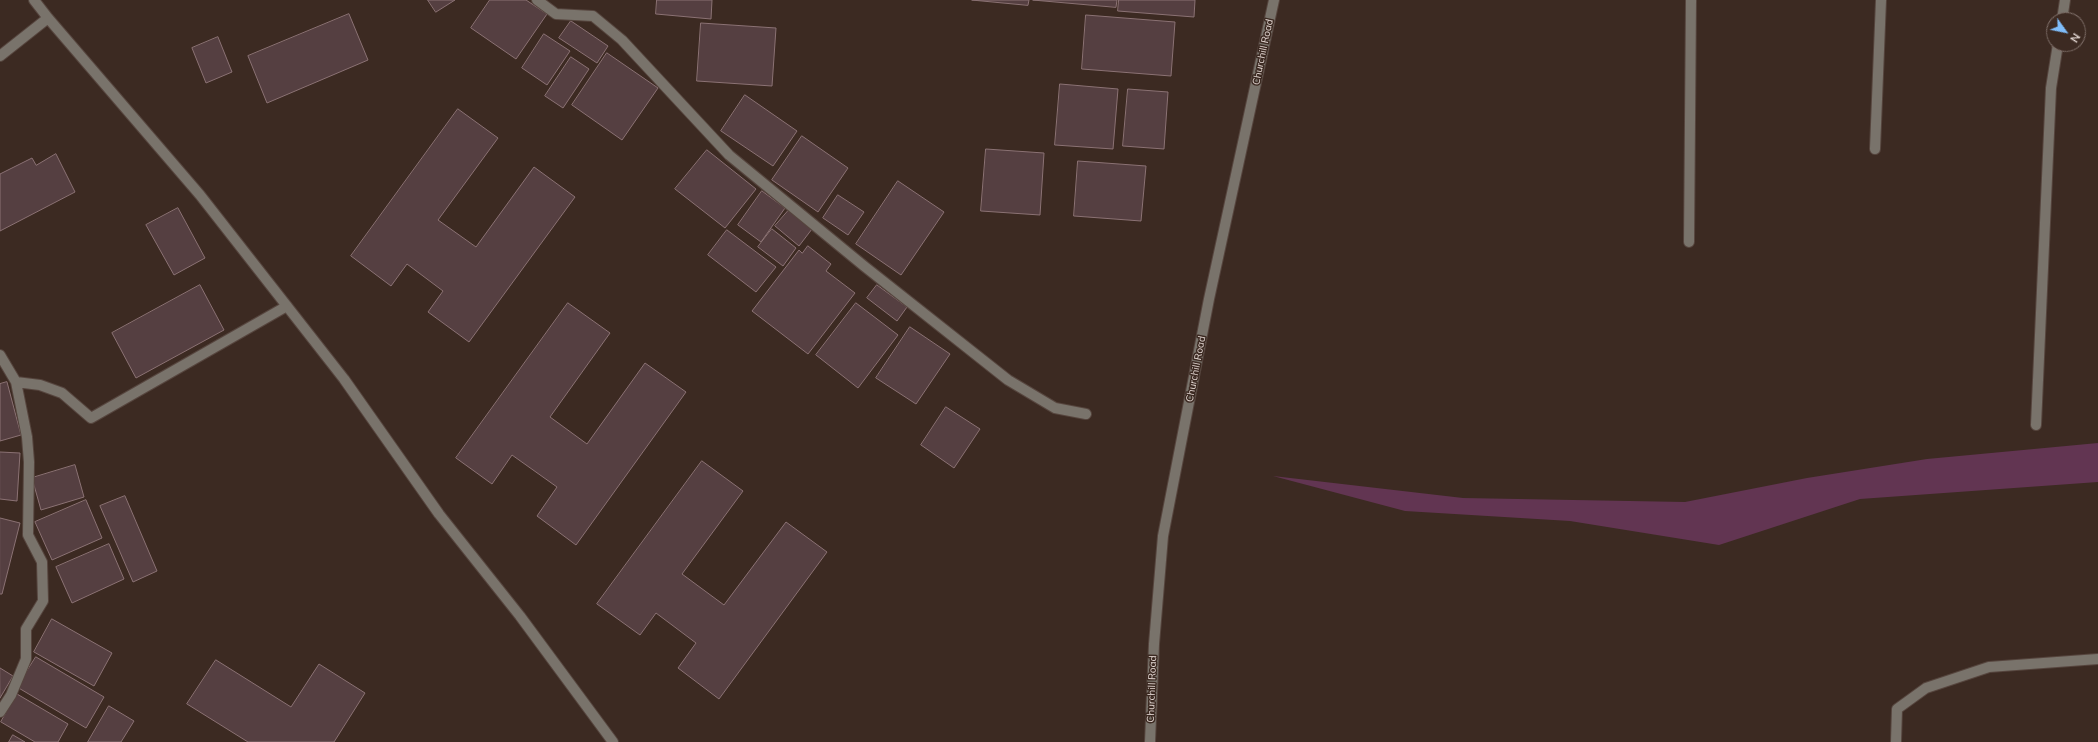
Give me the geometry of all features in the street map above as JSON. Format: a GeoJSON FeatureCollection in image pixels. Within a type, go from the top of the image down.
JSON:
{"type":"FeatureCollection","features":[{"type":"Feature","properties":{"kind":"street"},"geometry":{"type":"LineString","coordinates":[[34,0],[200,194],[344,379],[439,514],[520,616],[613,742]]}},
{"type":"Feature","properties":{"kind":"street"},"geometry":{"type":"LineString","coordinates":[[537,0],[556,14],[593,16],[622,40],[729,155],[864,266],[1008,380],[1055,408],[1086,414]]}},
{"type":"Feature","properties":{"kind":"street","name":"Churchill Road"},"geometry":{"type":"LineString","coordinates":[[1150,742],[1154,644],[1163,536],[1209,299],[1274,0]]}},
{"type":"Feature","properties":{"kind":"street"},"geometry":{"type":"LineString","coordinates":[[1689,242],[1691,0]]}},
{"type":"Feature","properties":{"kind":"street"},"geometry":{"type":"LineString","coordinates":[[1875,149],[1881,0]]}},
{"type":"Feature","properties":{"kind":"street"},"geometry":{"type":"LineString","coordinates":[[2063,12],[2065,0]]}},
{"type":"Feature","properties":{"kind":"street"},"geometry":{"type":"LineString","coordinates":[[0,56],[48,18]]}},
{"type":"Feature","properties":{"kind":"street"},"geometry":{"type":"LineString","coordinates":[[2036,425],[2051,88],[2057,52]]}},
{"type":"Feature","properties":{"kind":"street"},"geometry":{"type":"LineString","coordinates":[[16,382],[40,385],[62,392],[91,418],[287,306]]}},
{"type":"Feature","properties":{"kind":"street"},"geometry":{"type":"LineString","coordinates":[[0,355],[16,382],[28,443],[28,535],[42,562],[43,601],[26,629],[26,659],[10,695],[0,712]]}},
{"type":"Feature","properties":{"kind":"street"},"geometry":{"type":"LineString","coordinates":[[1896,742],[1897,709],[1926,688],[1989,667],[2098,659]]}},
{"type":"Feature","properties":{"kind":"shaded area"},"geometry":{"type":"Polygon","coordinates":[[[2098,443],[2098,482],[1860,499],[1719,545],[1570,521],[1405,511],[1273,476],[1463,498],[1685,502],[1807,478],[1927,459],[2098,443]]]}},
{"type":"Feature","properties":{"kind":"building"},"geometry":{"type":"Polygon","coordinates":[[[428,0],[455,0],[436,12],[428,0]]]}},
{"type":"Feature","properties":{"kind":"building"},"geometry":{"type":"Polygon","coordinates":[[[490,0],[526,0],[547,14],[516,59],[471,28],[490,0]]]}},
{"type":"Feature","properties":{"kind":"building"},"geometry":{"type":"Polygon","coordinates":[[[657,0],[712,0],[711,19],[656,14],[657,0]]]}},
{"type":"Feature","properties":{"kind":"building"},"geometry":{"type":"Polygon","coordinates":[[[972,0],[1029,0],[1028,5],[972,0]]]}},
{"type":"Feature","properties":{"kind":"building"},"geometry":{"type":"Polygon","coordinates":[[[1033,0],[1117,0],[1116,7],[1033,0]]]}},
{"type":"Feature","properties":{"kind":"building"},"geometry":{"type":"Polygon","coordinates":[[[1119,0],[1195,0],[1194,17],[1118,11],[1119,0]]]}},
{"type":"Feature","properties":{"kind":"building"},"geometry":{"type":"Polygon","coordinates":[[[349,14],[368,60],[267,103],[248,56],[349,14]]]}},
{"type":"Feature","properties":{"kind":"building"},"geometry":{"type":"Polygon","coordinates":[[[1086,15],[1175,22],[1171,76],[1082,69],[1086,15]]]}},
{"type":"Feature","properties":{"kind":"building"},"geometry":{"type":"Polygon","coordinates":[[[571,21],[608,46],[597,63],[559,38],[571,21]]]}},
{"type":"Feature","properties":{"kind":"building"},"geometry":{"type":"Polygon","coordinates":[[[701,23],[776,28],[772,86],[697,81],[701,23]]]}},
{"type":"Feature","properties":{"kind":"building"},"geometry":{"type":"Polygon","coordinates":[[[544,34],[570,51],[547,85],[522,68],[544,34]]]}},
{"type":"Feature","properties":{"kind":"building"},"geometry":{"type":"Polygon","coordinates":[[[218,37],[232,72],[206,83],[192,48],[218,37]]]}},
{"type":"Feature","properties":{"kind":"building"},"geometry":{"type":"Polygon","coordinates":[[[607,53],[658,88],[622,140],[572,105],[607,53]]]}},
{"type":"Feature","properties":{"kind":"building"},"geometry":{"type":"Polygon","coordinates":[[[571,57],[589,69],[563,108],[545,96],[571,57]]]}},
{"type":"Feature","properties":{"kind":"building"},"geometry":{"type":"Polygon","coordinates":[[[1060,84],[1118,89],[1113,149],[1055,145],[1060,84]]]}},
{"type":"Feature","properties":{"kind":"building"},"geometry":{"type":"Polygon","coordinates":[[[1128,89],[1168,92],[1164,149],[1123,146],[1128,89]]]}},
{"type":"Feature","properties":{"kind":"building"},"geometry":{"type":"Polygon","coordinates":[[[745,95],[797,131],[773,166],[721,131],[745,95]]]}},
{"type":"Feature","properties":{"kind":"building"},"geometry":{"type":"Polygon","coordinates":[[[458,109],[498,138],[438,220],[476,247],[534,167],[575,197],[469,342],[428,312],[443,291],[407,264],[391,286],[351,256],[458,109]]]}},
{"type":"Feature","properties":{"kind":"building"},"geometry":{"type":"Polygon","coordinates":[[[802,136],[848,168],[818,212],[772,180],[802,136]]]}},
{"type":"Feature","properties":{"kind":"building"},"geometry":{"type":"Polygon","coordinates":[[[986,149],[1044,153],[1040,215],[981,211],[986,149]]]}},
{"type":"Feature","properties":{"kind":"building"},"geometry":{"type":"Polygon","coordinates":[[[707,150],[756,189],[725,228],[675,189],[707,150]]]}},
{"type":"Feature","properties":{"kind":"building"},"geometry":{"type":"Polygon","coordinates":[[[56,154],[75,192],[0,231],[0,174],[32,158],[36,165],[56,154]]]}},
{"type":"Feature","properties":{"kind":"building"},"geometry":{"type":"Polygon","coordinates":[[[1078,161],[1146,166],[1141,221],[1074,216],[1078,161]]]}},
{"type":"Feature","properties":{"kind":"building"},"geometry":{"type":"Polygon","coordinates":[[[898,181],[944,212],[901,275],[856,244],[898,181]]]}},
{"type":"Feature","properties":{"kind":"building"},"geometry":{"type":"Polygon","coordinates":[[[762,191],[785,208],[761,242],[738,225],[762,191]]]}},
{"type":"Feature","properties":{"kind":"building"},"geometry":{"type":"Polygon","coordinates":[[[838,195],[864,212],[848,235],[823,218],[838,195]]]}},
{"type":"Feature","properties":{"kind":"building"},"geometry":{"type":"Polygon","coordinates":[[[178,208],[205,258],[174,275],[146,225],[178,208]]]}},
{"type":"Feature","properties":{"kind":"building"},"geometry":{"type":"Polygon","coordinates":[[[789,210],[812,229],[799,246],[775,226],[789,210]]]}},
{"type":"Feature","properties":{"kind":"building"},"geometry":{"type":"Polygon","coordinates":[[[772,229],[796,248],[783,266],[758,247],[772,229]]]}},
{"type":"Feature","properties":{"kind":"building"},"geometry":{"type":"Polygon","coordinates":[[[727,230],[776,267],[756,292],[708,255],[727,230]]]}},
{"type":"Feature","properties":{"kind":"building"},"geometry":{"type":"Polygon","coordinates":[[[808,246],[831,264],[826,271],[855,293],[808,354],[752,311],[799,250],[802,253],[808,246]]]}},
{"type":"Feature","properties":{"kind":"building"},"geometry":{"type":"Polygon","coordinates":[[[200,285],[224,330],[136,378],[112,333],[200,285]]]}},
{"type":"Feature","properties":{"kind":"building"},"geometry":{"type":"Polygon","coordinates":[[[877,285],[907,307],[897,321],[867,298],[877,285]]]}},
{"type":"Feature","properties":{"kind":"building"},"geometry":{"type":"Polygon","coordinates":[[[568,303],[610,333],[550,417],[587,444],[645,363],[686,392],[576,545],[537,516],[557,487],[512,455],[492,484],[456,458],[568,303]]]}},
{"type":"Feature","properties":{"kind":"building"},"geometry":{"type":"Polygon","coordinates":[[[856,303],[898,335],[858,388],[816,355],[856,303]]]}},
{"type":"Feature","properties":{"kind":"building"},"geometry":{"type":"Polygon","coordinates":[[[910,327],[950,354],[916,404],[876,378],[910,327]]]}},
{"type":"Feature","properties":{"kind":"building"},"geometry":{"type":"Polygon","coordinates":[[[7,382],[21,435],[0,441],[0,384],[7,382]]]}},
{"type":"Feature","properties":{"kind":"building"},"geometry":{"type":"Polygon","coordinates":[[[946,407],[980,429],[954,468],[921,445],[946,407]]]}},
{"type":"Feature","properties":{"kind":"building"},"geometry":{"type":"Polygon","coordinates":[[[0,452],[20,453],[17,501],[0,499],[0,452]]]}},
{"type":"Feature","properties":{"kind":"building"},"geometry":{"type":"Polygon","coordinates":[[[702,461],[743,491],[682,574],[724,605],[786,522],[827,552],[719,699],[678,668],[696,643],[656,613],[640,635],[597,604],[702,461]]]}},
{"type":"Feature","properties":{"kind":"building"},"geometry":{"type":"Polygon","coordinates":[[[75,465],[84,497],[41,510],[32,478],[75,465]]]}},
{"type":"Feature","properties":{"kind":"building"},"geometry":{"type":"Polygon","coordinates":[[[125,496],[157,571],[133,582],[100,506],[125,496]]]}},
{"type":"Feature","properties":{"kind":"building"},"geometry":{"type":"Polygon","coordinates":[[[86,500],[102,538],[52,560],[35,522],[86,500]]]}},
{"type":"Feature","properties":{"kind":"building"},"geometry":{"type":"Polygon","coordinates":[[[0,518],[20,523],[2,594],[0,594],[0,518]]]}},
{"type":"Feature","properties":{"kind":"building"},"geometry":{"type":"Polygon","coordinates":[[[109,544],[124,579],[72,603],[56,567],[109,544]]]}},
{"type":"Feature","properties":{"kind":"building"},"geometry":{"type":"Polygon","coordinates":[[[52,619],[112,653],[94,686],[34,652],[52,619]]]}},
{"type":"Feature","properties":{"kind":"building"},"geometry":{"type":"Polygon","coordinates":[[[36,657],[104,697],[86,728],[17,687],[36,657]]]}},
{"type":"Feature","properties":{"kind":"building"},"geometry":{"type":"Polygon","coordinates":[[[216,660],[291,707],[319,664],[365,693],[334,742],[248,742],[187,704],[216,660]]]}},
{"type":"Feature","properties":{"kind":"building"},"geometry":{"type":"Polygon","coordinates":[[[0,668],[13,676],[0,698],[0,668]]]}},
{"type":"Feature","properties":{"kind":"building"},"geometry":{"type":"Polygon","coordinates":[[[17,694],[68,724],[58,742],[35,742],[1,722],[17,694]]]}},
{"type":"Feature","properties":{"kind":"building"},"geometry":{"type":"Polygon","coordinates":[[[109,706],[134,721],[121,742],[88,742],[109,706]]]}},
{"type":"Feature","properties":{"kind":"building"},"geometry":{"type":"Polygon","coordinates":[[[13,735],[25,742],[9,742],[13,735]]]}}]}
